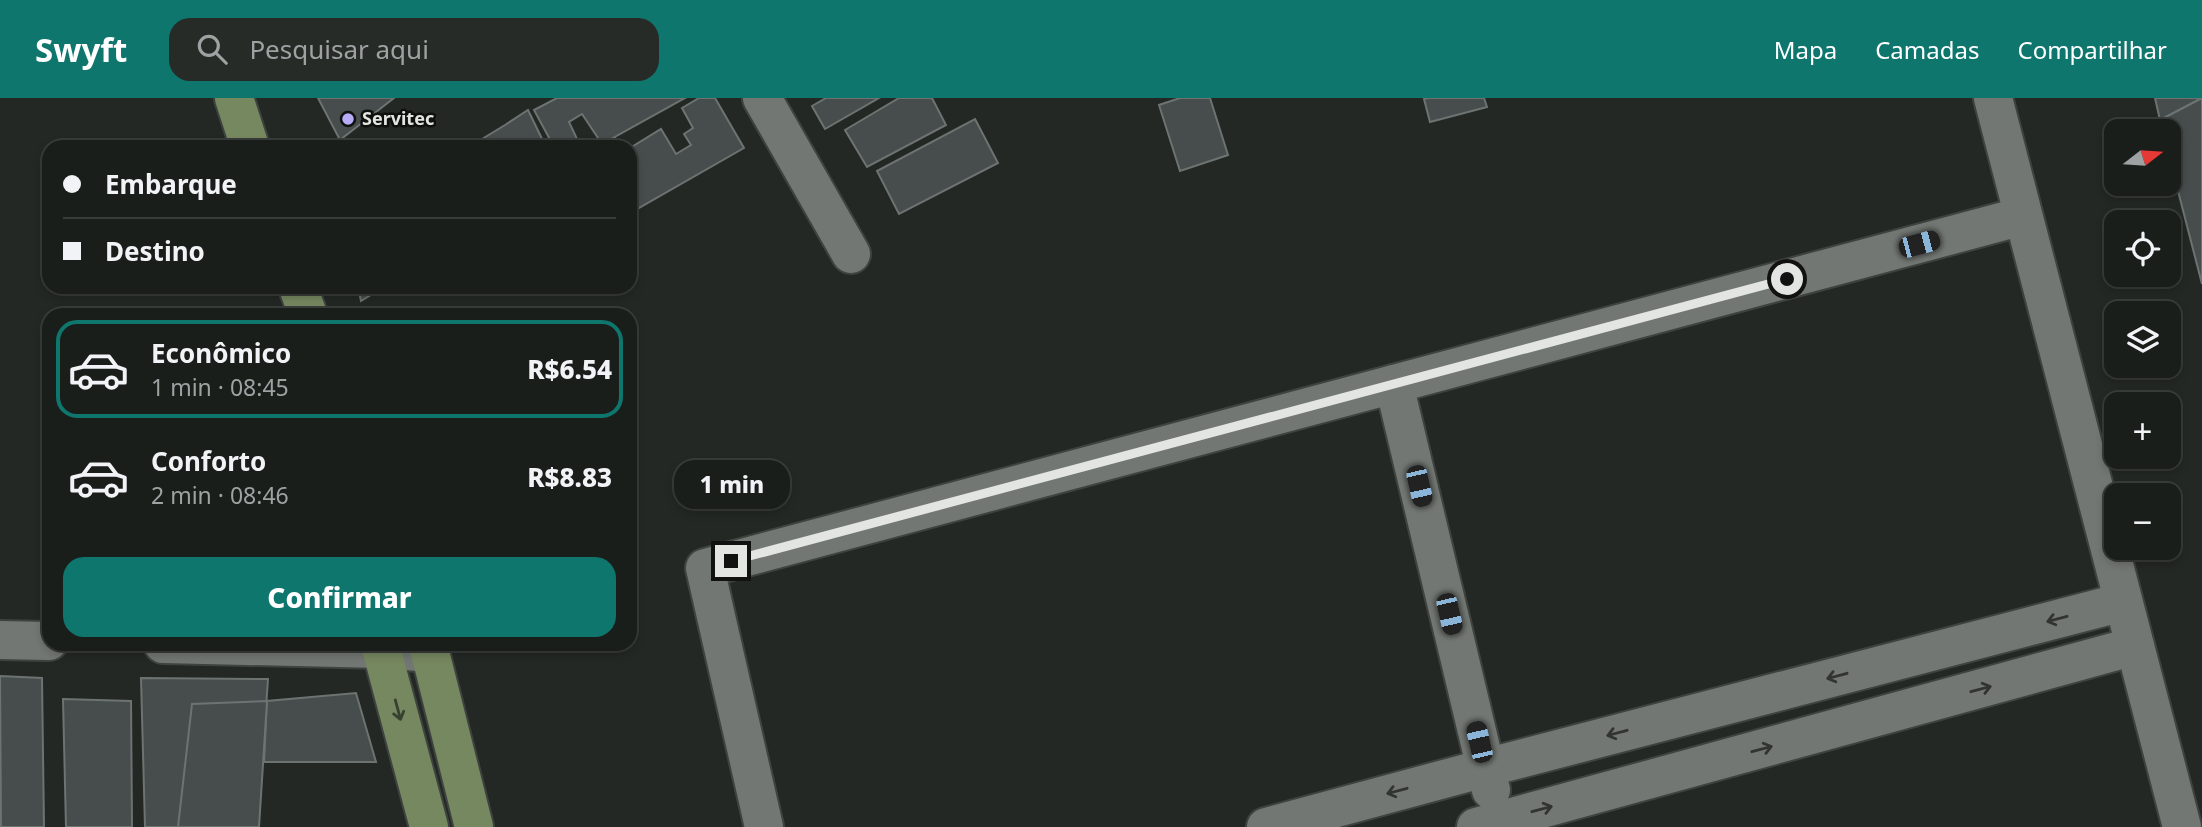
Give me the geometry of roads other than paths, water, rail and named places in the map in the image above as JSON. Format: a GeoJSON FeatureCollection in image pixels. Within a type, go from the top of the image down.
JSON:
{"type":"FeatureCollection","features":[{"type":"Feature","properties":{"kind":"main road"},"geometry":{"type":"LineString","coordinates":[[237,101],[248,140]]}},
{"type":"Feature","properties":{"kind":"main road"},"geometry":{"type":"LineString","coordinates":[[382,651],[429,827]]}},
{"type":"Feature","properties":{"kind":"main road"},"geometry":{"type":"LineString","coordinates":[[430,651],[474,827]]}},
{"type":"Feature","properties":{"kind":"street"},"geometry":{"type":"LineString","coordinates":[[762,98],[851,254]]}},
{"type":"Feature","properties":{"kind":"street"},"geometry":{"type":"LineString","coordinates":[[1993,98],[2182,827]]}},
{"type":"Feature","properties":{"kind":"street"},"geometry":{"type":"LineString","coordinates":[[764,827],[705,568],[2023,216]]}},
{"type":"Feature","properties":{"kind":"street"},"geometry":{"type":"LineString","coordinates":[[1394,384],[1485,768],[1492,825],[2135,646]]}},
{"type":"Feature","properties":{"kind":"street"},"geometry":{"type":"LineString","coordinates":[[1266,827],[2123,602]]}},
{"type":"Feature","properties":{"kind":"street"},"geometry":{"type":"LineString","coordinates":[[0,640],[42,641]]}},
{"type":"Feature","properties":{"kind":"place","name":"Servitec"},"geometry":{"type":"Point","coordinates":[348,119]}}]}
